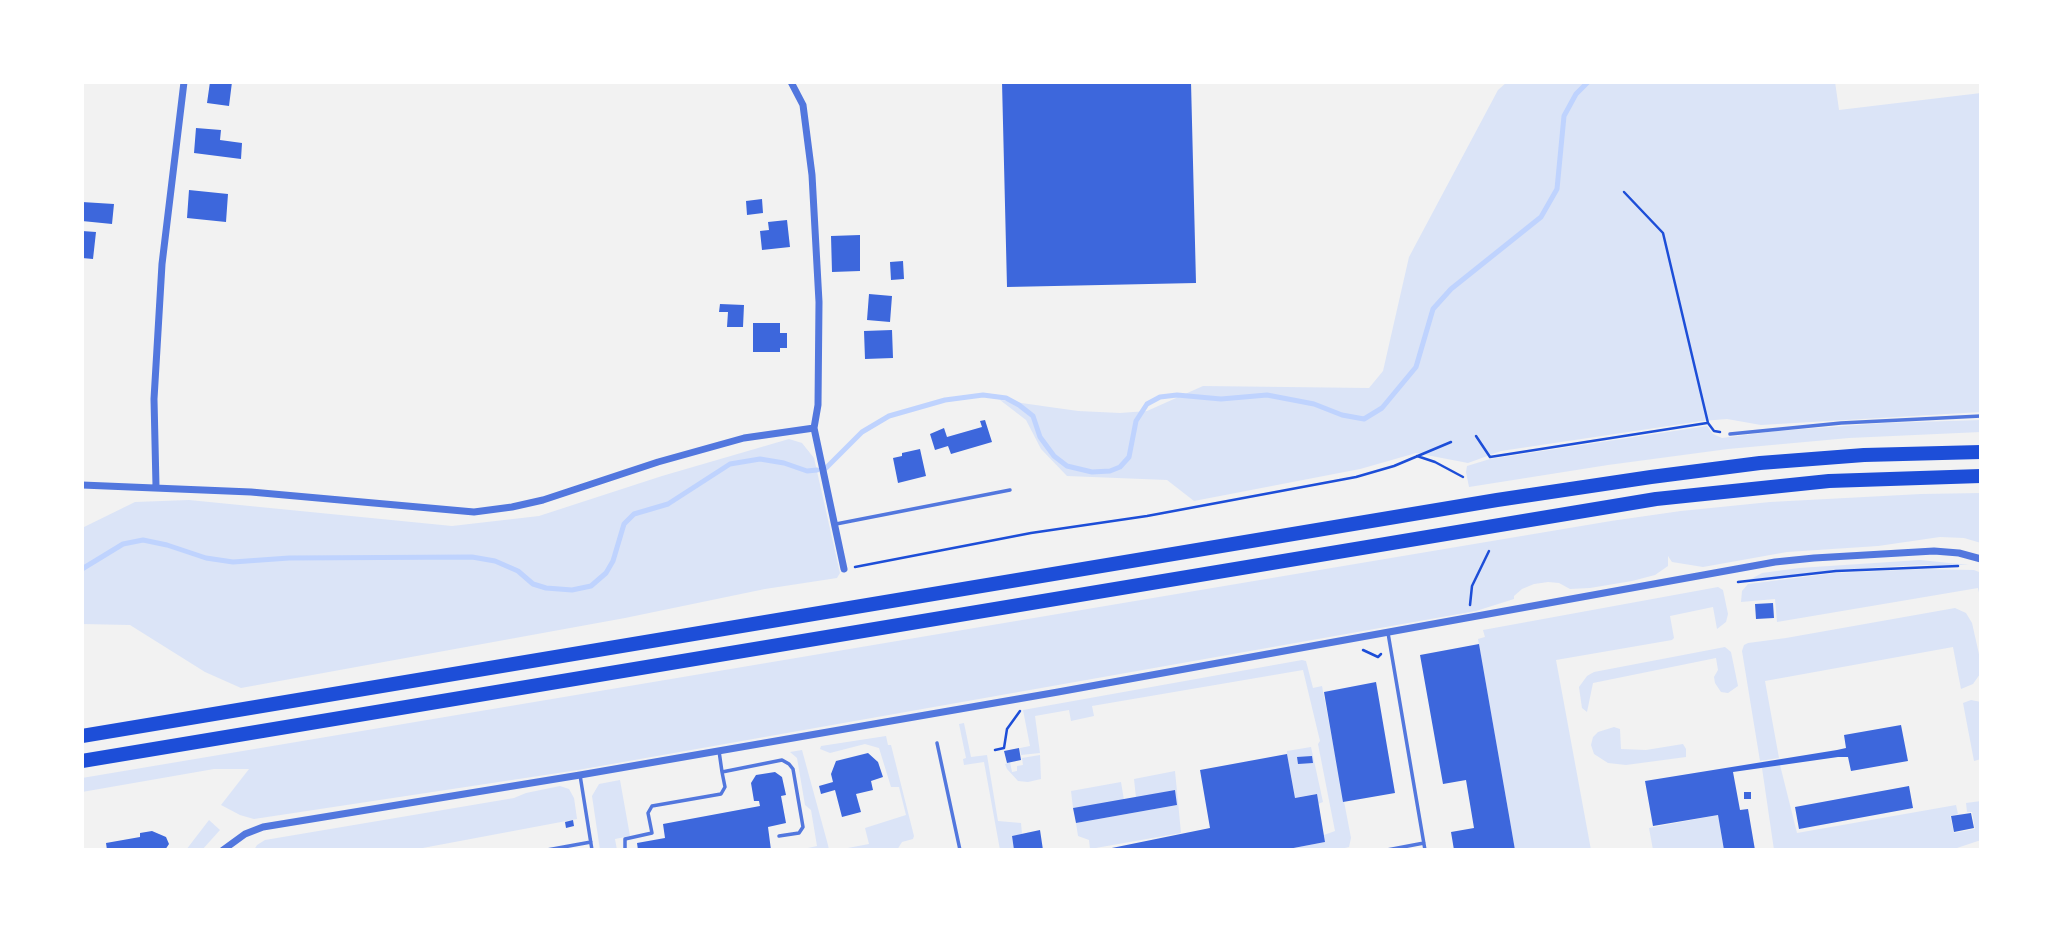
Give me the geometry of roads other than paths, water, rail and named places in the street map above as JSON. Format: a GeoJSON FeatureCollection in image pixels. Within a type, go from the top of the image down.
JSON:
{"type":"FeatureCollection","features":[{"type":"Feature","properties":{"kind":"highway"},"geometry":{"type":"LineString","coordinates":[[82,736],[1638,479],[1773,462],[1878,455],[1981,453]]}},
{"type":"Feature","properties":{"kind":"highway"},"geometry":{"type":"LineString","coordinates":[[82,761],[1656,499],[1829,481],[1981,475]]}},
{"type":"Feature","properties":{"kind":"street"},"geometry":{"type":"LineString","coordinates":[[156,486],[154,399],[162,264],[184,82]]}},
{"type":"Feature","properties":{"kind":"street"},"geometry":{"type":"LineString","coordinates":[[792,82],[803,105],[812,175],[819,302],[818,405],[814,428],[845,569]]}},
{"type":"Feature","properties":{"kind":"street"},"geometry":{"type":"LineString","coordinates":[[82,485],[251,492],[474,512],[543,500],[658,461],[744,438],[814,428]]}},
{"type":"Feature","properties":{"kind":"street"},"geometry":{"type":"LineString","coordinates":[[223,850],[245,834],[263,827],[580,775],[1472,619],[1729,570],[1814,558],[1934,551],[1959,553],[1981,559]]}},
{"type":"Feature","properties":{"kind":"lane"},"geometry":{"type":"LineString","coordinates":[[1730,434],[1841,422],[1981,416]]}},
{"type":"Feature","properties":{"kind":"lane"},"geometry":{"type":"LineString","coordinates":[[834,525],[1010,490]]}},
{"type":"Feature","properties":{"kind":"lane"},"geometry":{"type":"LineString","coordinates":[[1388,633],[1425,850]]}},
{"type":"Feature","properties":{"kind":"lane"},"geometry":{"type":"LineString","coordinates":[[937,743],[960,850]]}},
{"type":"Feature","properties":{"kind":"lane"},"geometry":{"type":"LineString","coordinates":[[625,850],[625,839],[652,833],[648,813],[652,806],[721,794],[724,787],[719,751]]}},
{"type":"Feature","properties":{"kind":"lane"},"geometry":{"type":"LineString","coordinates":[[722,772],[782,760],[789,764],[793,769],[803,827],[799,833],[779,836]]}},
{"type":"Feature","properties":{"kind":"lane"},"geometry":{"type":"LineString","coordinates":[[580,775],[592,850]]}},
{"type":"Feature","properties":{"kind":"lane"},"geometry":{"type":"LineString","coordinates":[[547,850],[591,842]]}},
{"type":"Feature","properties":{"kind":"lane"},"geometry":{"type":"LineString","coordinates":[[1387,850],[1424,843]]}},
{"type":"Feature","properties":{"kind":"waterway"},"geometry":{"type":"LineString","coordinates":[[826,468],[862,432],[889,416],[945,400],[983,395],[1006,398],[1019,405],[1033,416],[1040,437],[1054,456],[1067,466],[1092,472],[1110,471],[1120,467],[1129,457],[1136,421],[1147,404],[1160,397],[1177,395],[1221,399],[1267,395],[1314,404],[1342,415],[1364,419],[1382,408],[1416,367],[1433,309],[1451,289],[1541,217],[1557,189],[1564,116],[1576,94],[1588,82]]}},
{"type":"Feature","properties":{"kind":"waterway"},"geometry":{"type":"LineString","coordinates":[[82,569],[123,544],[143,540],[206,558],[233,562],[289,558],[472,557],[495,561],[518,571],[533,584],[572,590],[591,586],[606,573],[613,561],[624,524],[634,514],[668,504],[730,464],[760,459],[807,471],[817,470]]}}]}
